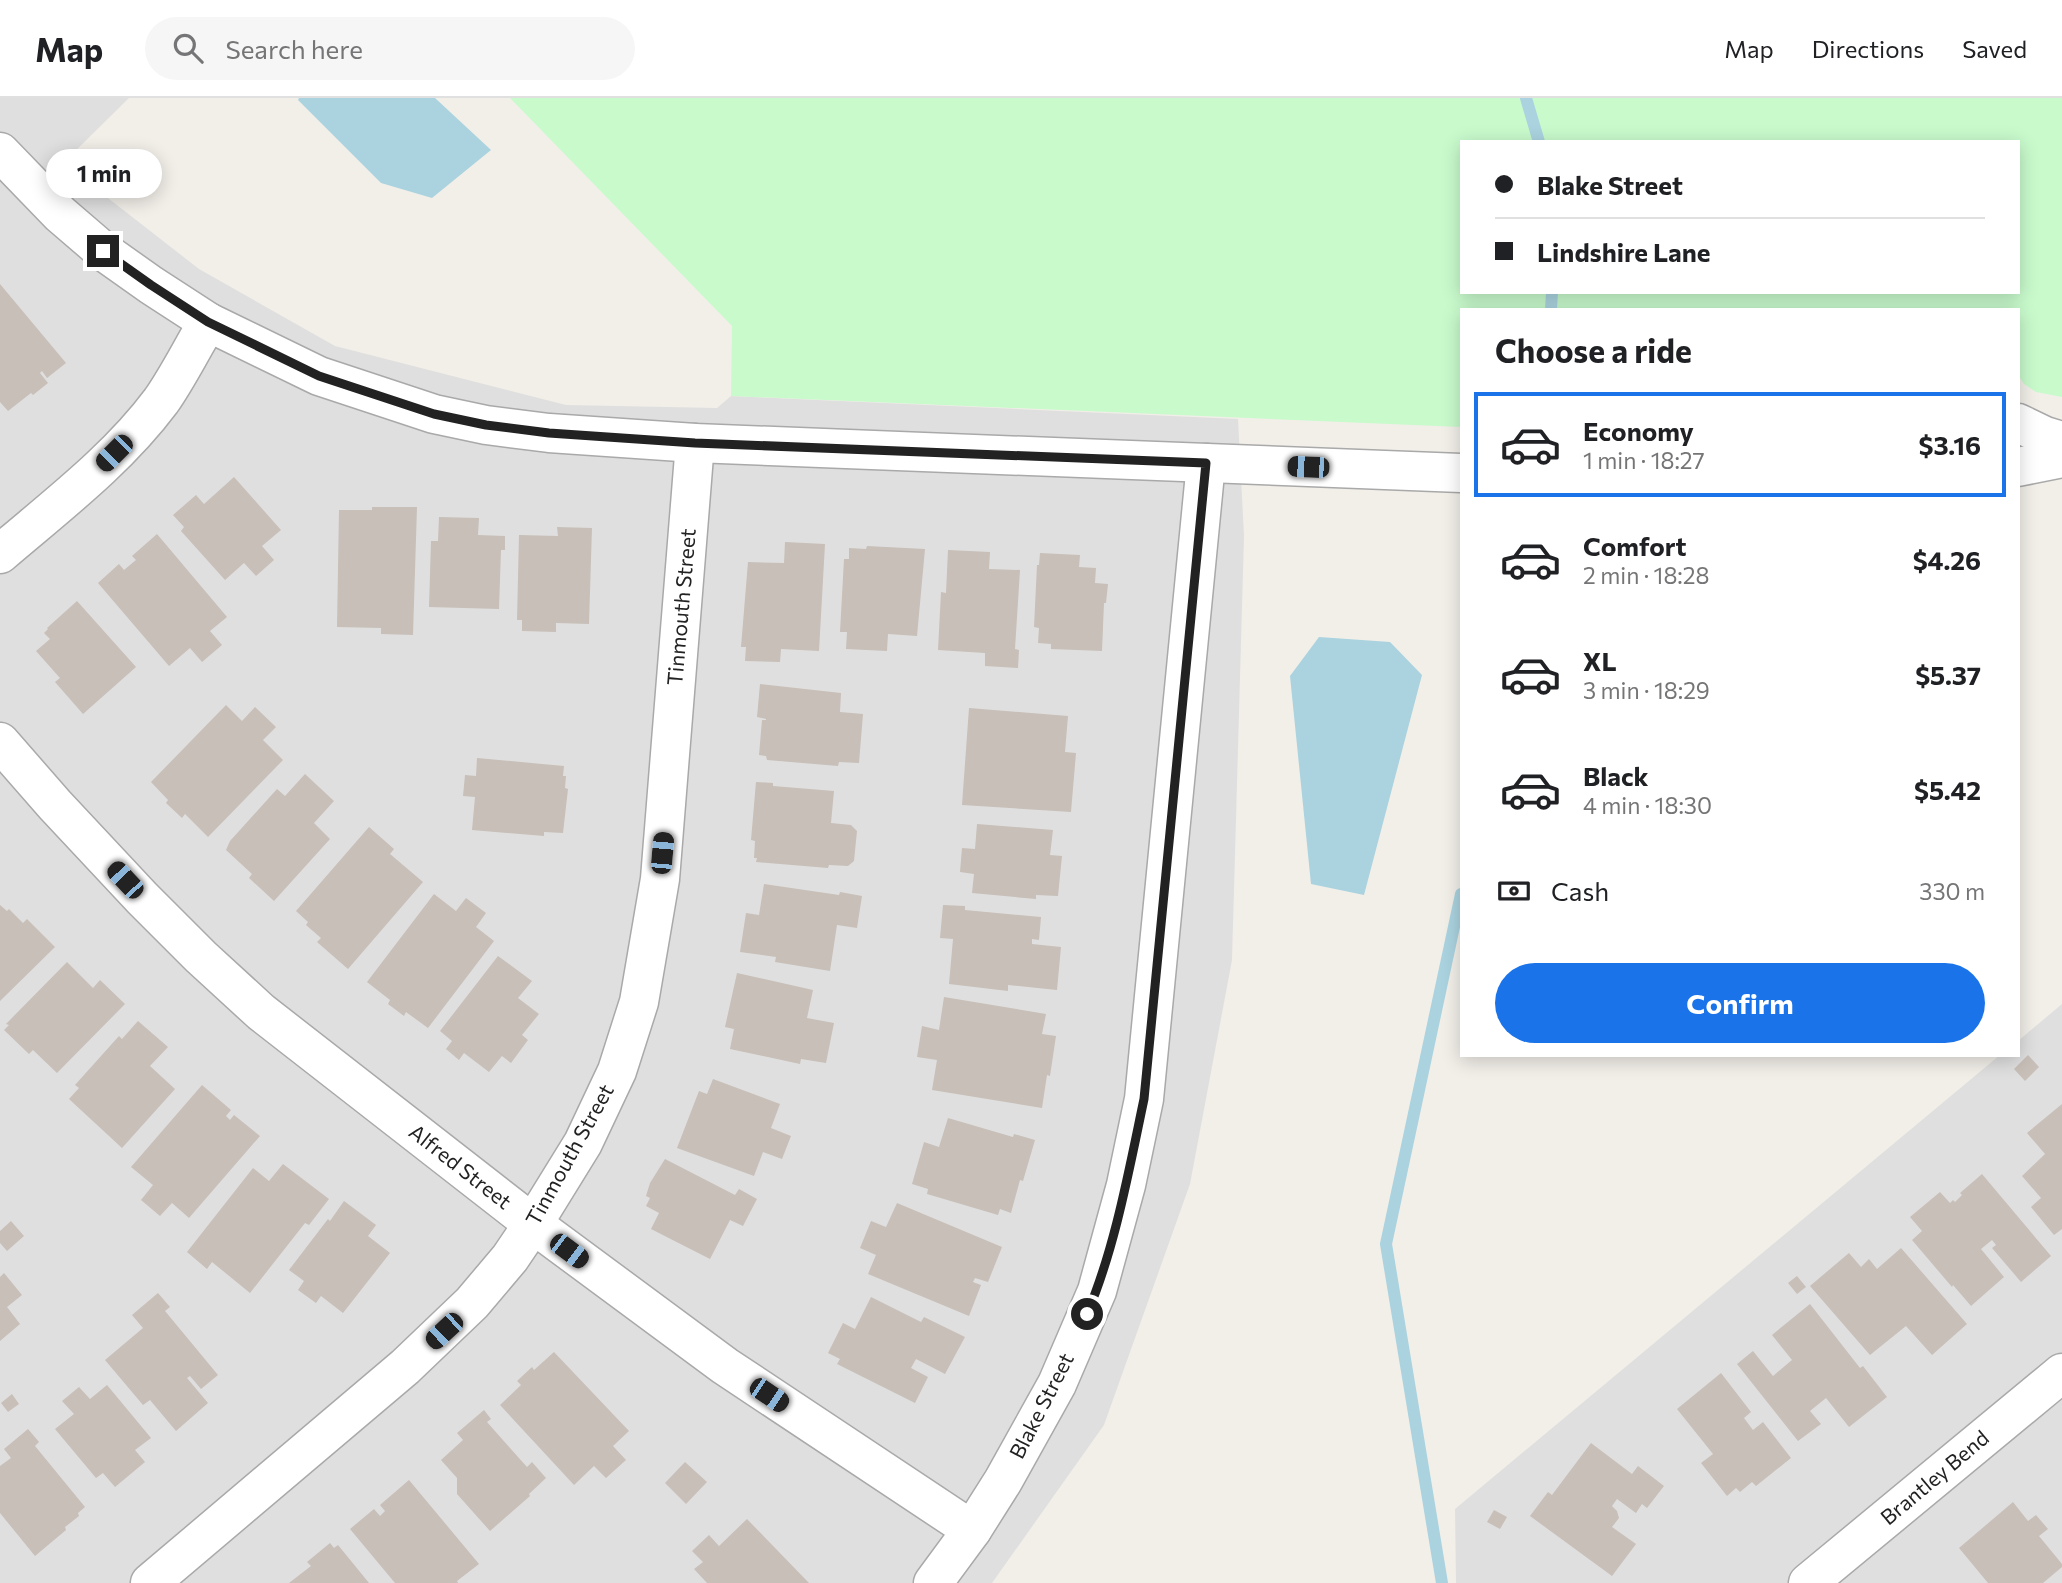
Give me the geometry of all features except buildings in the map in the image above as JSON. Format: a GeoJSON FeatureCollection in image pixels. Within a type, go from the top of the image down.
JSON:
{"type":"FeatureCollection","features":[{"type":"Feature","properties":{"kind":"street"},"geometry":{"type":"LineString","coordinates":[[0,152],[60,214],[103,251],[208,322],[319,376],[434,414],[486,425],[549,433],[695,443],[1460,472]]}},
{"type":"Feature","properties":{"kind":"street"},"geometry":{"type":"LineString","coordinates":[[0,554],[96,472],[133,434],[161,400],[208,322]]}},
{"type":"Feature","properties":{"kind":"street"},"geometry":{"type":"LineString","coordinates":[[2020,424],[2062,441]]}},
{"type":"Feature","properties":{"kind":"street","name":"Tinmouth Street"},"geometry":{"type":"LineString","coordinates":[[150,1583],[405,1367],[472,1303],[510,1258],[583,1143],[617,1071],[639,1002],[660,879],[695,443]]}},
{"type":"Feature","properties":{"kind":"street"},"geometry":{"type":"LineString","coordinates":[[2020,467],[2062,458]]}},
{"type":"Feature","properties":{"kind":"street","name":"Blake Street"},"geometry":{"type":"LineString","coordinates":[[933,1583],[972,1530],[1003,1481],[1057,1384],[1097,1291],[1126,1185],[1144,1099],[1206,463]]}},
{"type":"Feature","properties":{"kind":"street","name":"Alfred Street"},"geometry":{"type":"LineString","coordinates":[[0,742],[55,806],[142,898],[261,1012],[533,1224],[725,1366],[972,1530]]}},
{"type":"Feature","properties":{"kind":"street","name":"Brantley Bend"},"geometry":{"type":"LineString","coordinates":[[1808,1583],[2062,1373]]}},
{"type":"Feature","properties":{"kind":"shaded area"},"geometry":{"type":"Polygon","coordinates":[[[0,98],[129,98],[63,163],[199,269],[335,346],[566,405],[717,408],[731,396],[1238,419],[1244,536],[1232,960],[1190,1184],[1104,1425],[992,1583],[0,1583],[0,98]]]}},
{"type":"Feature","properties":{"kind":"shaded area"},"geometry":{"type":"Polygon","coordinates":[[[2062,1004],[2062,1583],[1456,1583],[1455,1509],[1998,1057],[2020,1057],[2020,1039],[2062,1004]]]}},
{"type":"Feature","properties":{"kind":"green space"},"geometry":{"type":"Polygon","coordinates":[[[510,98],[2062,98],[2062,397],[2036,392],[2020,378],[2020,308],[1460,308],[1460,427],[731,396],[732,326],[510,98]]]}},
{"type":"Feature","properties":{"kind":"water"},"geometry":{"type":"Polygon","coordinates":[[[435,98],[491,150],[432,198],[381,183],[298,100],[435,98]]]}},
{"type":"Feature","properties":{"kind":"water"},"geometry":{"type":"Polygon","coordinates":[[[1319,637],[1390,642],[1422,675],[1364,895],[1311,884],[1290,676],[1319,637]]]}},
{"type":"Feature","properties":{"kind":"waterway"},"geometry":{"type":"LineString","coordinates":[[1526,98],[1538,140]]}},
{"type":"Feature","properties":{"kind":"waterway"},"geometry":{"type":"LineString","coordinates":[[1551,308],[1552,294]]}},
{"type":"Feature","properties":{"kind":"waterway"},"geometry":{"type":"LineString","coordinates":[[1442,1583],[1386,1244],[1460,899]]}},
{"type":"Feature","properties":{"kind":"route"},"geometry":{"type":"LineString","coordinates":[[103,251],[208,322],[319,376],[434,414],[486,425],[549,433],[695,443],[1206,463],[1144,1099],[1126,1185],[1097,1291],[1087,1314]]}}]}
